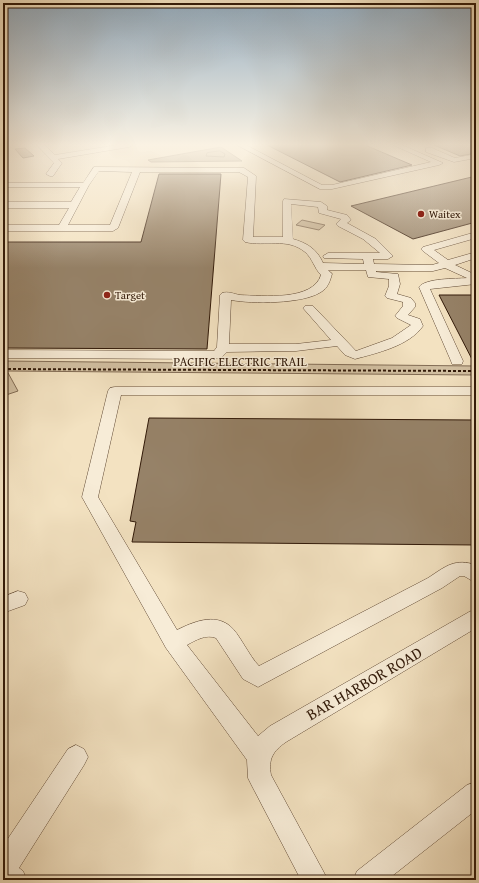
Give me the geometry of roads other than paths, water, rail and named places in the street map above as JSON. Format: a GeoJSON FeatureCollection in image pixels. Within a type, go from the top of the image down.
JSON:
{"type":"FeatureCollection","features":[{"type":"Feature","properties":{"kind":"street"},"geometry":{"type":"LineString","coordinates":[[62,228],[84,186]]}},
{"type":"Feature","properties":{"kind":"street"},"geometry":{"type":"LineString","coordinates":[[3,228],[113,228],[129,186]]}},
{"type":"Feature","properties":{"kind":"street"},"geometry":{"type":"LineString","coordinates":[[3,354],[208,356],[218,354],[223,348],[226,295],[236,298],[283,298],[298,296],[314,291],[324,284],[327,274],[319,267],[315,256],[307,248],[288,241],[248,240],[251,186]]}},
{"type":"Feature","properties":{"kind":"street"},"geometry":{"type":"LineString","coordinates":[[318,186],[336,186]]}},
{"type":"Feature","properties":{"kind":"street"},"geometry":{"type":"LineString","coordinates":[[288,241],[287,201],[316,203],[324,206],[322,211],[344,217],[346,220],[341,224],[367,236],[380,246],[388,256],[351,275]]}},
{"type":"Feature","properties":{"kind":"street"},"geometry":{"type":"LineString","coordinates":[[3,205],[74,205]]}},
{"type":"Feature","properties":{"kind":"street"},"geometry":{"type":"LineString","coordinates":[[476,236],[426,249],[436,255],[442,265],[476,280]]}},
{"type":"Feature","properties":{"kind":"street"},"geometry":{"type":"LineString","coordinates":[[319,267],[370,266],[433,268],[476,255]]}},
{"type":"Feature","properties":{"kind":"street"},"geometry":{"type":"LineString","coordinates":[[309,308],[349,352],[355,354],[379,347],[401,338],[417,326],[416,322],[401,316],[409,307],[407,300],[391,296],[395,287],[394,276],[370,266],[328,256]]}},
{"type":"Feature","properties":{"kind":"street"},"geometry":{"type":"LineString","coordinates":[[457,361],[424,287],[434,284],[476,280]]}},
{"type":"Feature","properties":{"kind":"street"},"geometry":{"type":"LineString","coordinates":[[223,348],[313,347],[340,342]]}},
{"type":"Feature","properties":{"kind":"street"},"geometry":{"type":"LineString","coordinates":[[316,880],[264,789],[257,767],[258,756],[173,642],[90,497],[115,391],[476,391]]}},
{"type":"Feature","properties":{"kind":"street"},"geometry":{"type":"LineString","coordinates":[[173,642],[196,630],[215,628],[223,632],[250,672],[258,677],[435,583],[460,568],[467,568],[476,575]]}},
{"type":"Feature","properties":{"kind":"street","name":"BAR HARBOR ROAD"},"geometry":{"type":"LineString","coordinates":[[258,756],[269,740],[278,734],[476,618]]}},
{"type":"Feature","properties":{"kind":"street"},"geometry":{"type":"LineString","coordinates":[[3,869],[76,757]]}},
{"type":"Feature","properties":{"kind":"street"},"geometry":{"type":"LineString","coordinates":[[366,880],[476,794]]}},
{"type":"Feature","properties":{"kind":"street"},"geometry":{"type":"LineString","coordinates":[[3,873],[14,880]]}},
{"type":"Feature","properties":{"kind":"place","name":"Waitex"},"geometry":{"type":"Point","coordinates":[421,214]}},
{"type":"Feature","properties":{"kind":"place","name":"Target"},"geometry":{"type":"Point","coordinates":[107,295]}}]}
